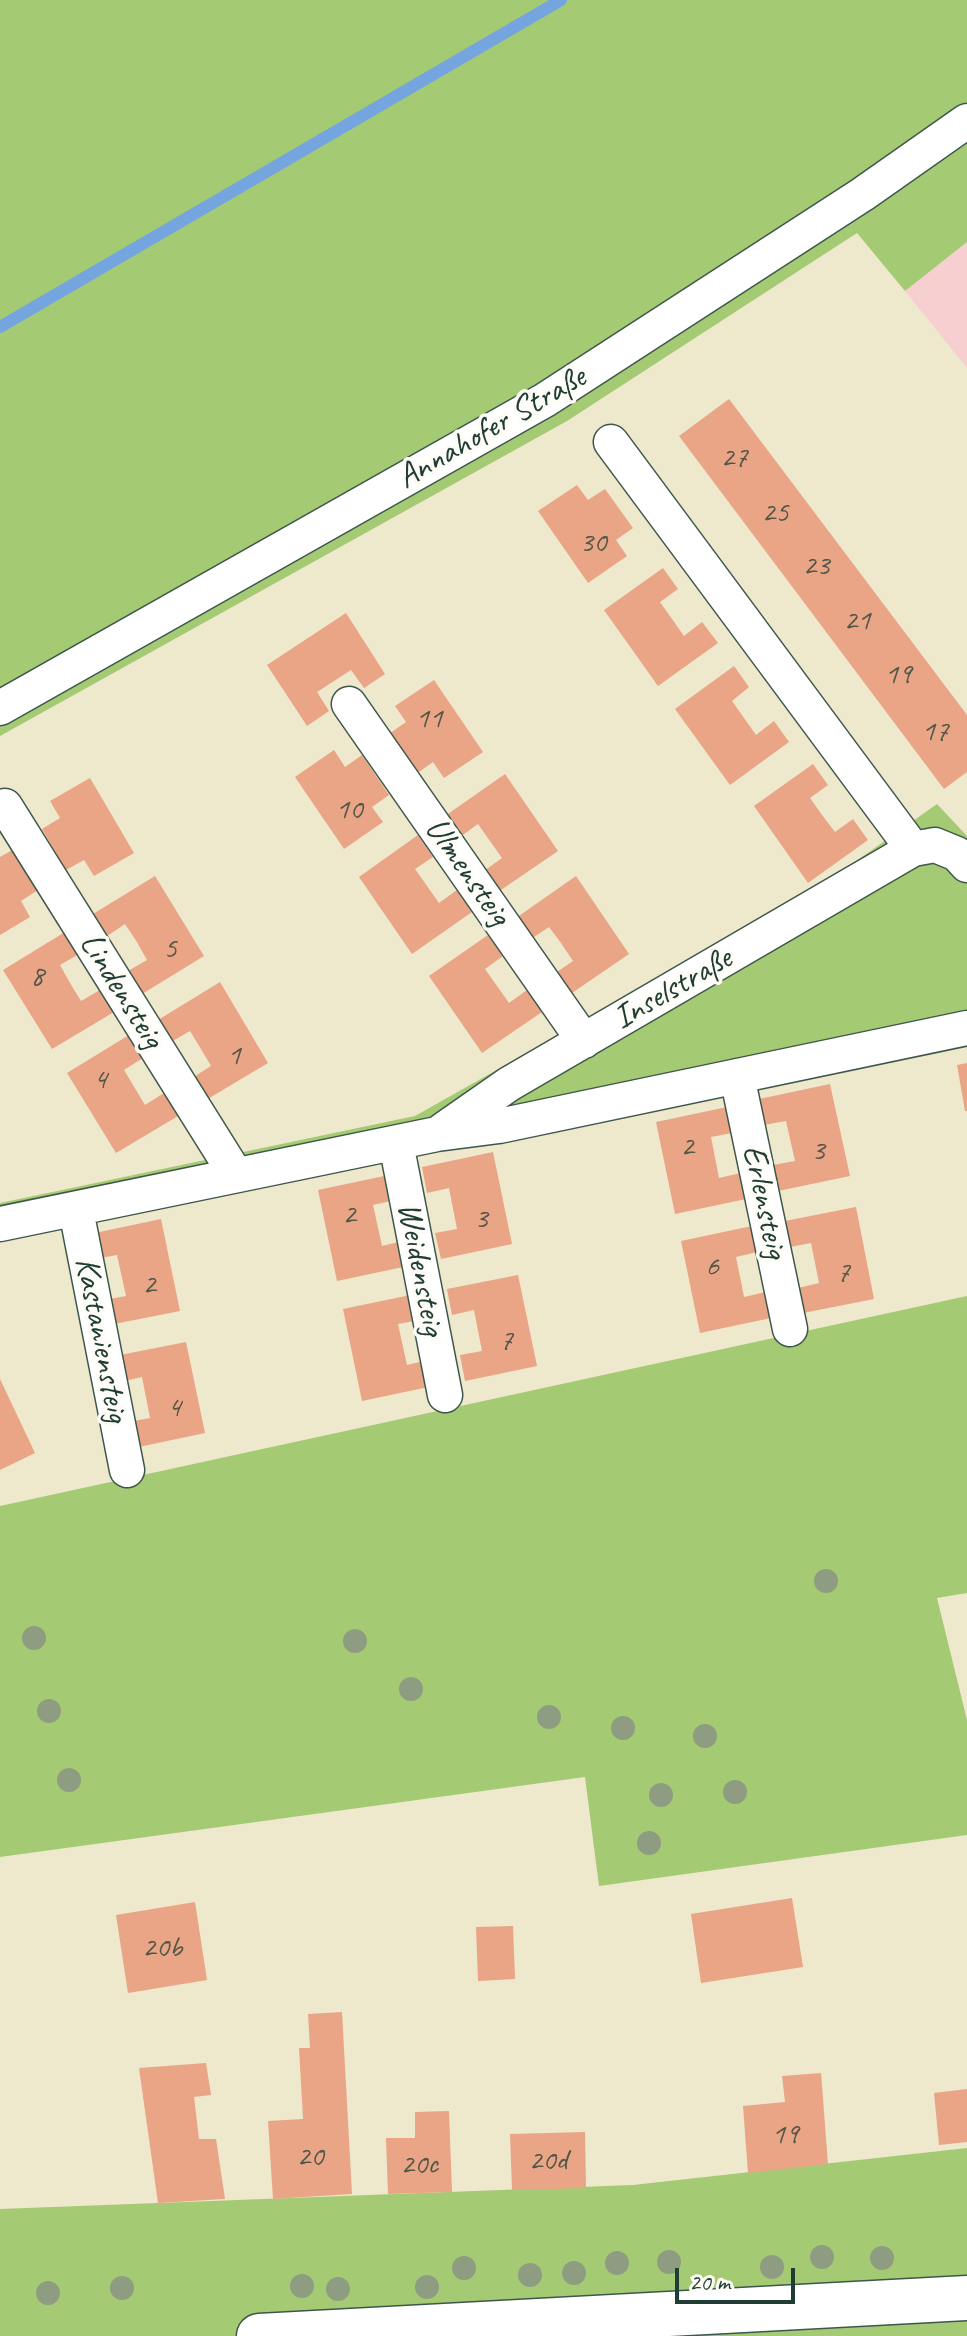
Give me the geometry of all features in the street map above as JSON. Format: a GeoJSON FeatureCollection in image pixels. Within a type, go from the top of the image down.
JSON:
{"type":"FeatureCollection","features":[{"type":"Feature","properties":{"kind":"main road"},"geometry":{"type":"LineString","coordinates":[[259,2336],[967,2298]]}},
{"type":"Feature","properties":{"kind":"street","name":"Annahofer Straße"},"geometry":{"type":"LineString","coordinates":[[0,708],[545,400],[863,194],[967,121]]}},
{"type":"Feature","properties":{"kind":"street"},"geometry":{"type":"LineString","coordinates":[[611,442],[913,849],[935,845],[957,854],[967,865]]}},
{"type":"Feature","properties":{"kind":"street","name":"Ulmensteig"},"geometry":{"type":"LineString","coordinates":[[349,704],[584,1041]]}},
{"type":"Feature","properties":{"kind":"street","name":"Lindensteig"},"geometry":{"type":"LineString","coordinates":[[5,806],[236,1175]]}},
{"type":"Feature","properties":{"kind":"street","name":"Inselstraße"},"geometry":{"type":"LineString","coordinates":[[437,1134],[509,1084],[913,849]]}},
{"type":"Feature","properties":{"kind":"street","name":"Inselstraße"},"geometry":{"type":"LineString","coordinates":[[0,1224],[437,1134],[499,1126],[967,1028]]}},
{"type":"Feature","properties":{"kind":"street","name":"Erlensteig"},"geometry":{"type":"LineString","coordinates":[[737,1076],[790,1329]]}},
{"type":"Feature","properties":{"kind":"street","name":"Weidensteig"},"geometry":{"type":"LineString","coordinates":[[396,1143],[445,1395]]}},
{"type":"Feature","properties":{"kind":"street","name":"Kastaniensteig"},"geometry":{"type":"LineString","coordinates":[[76,1210],[127,1470]]}},
{"type":"Feature","properties":{"kind":"shaded area"},"geometry":{"type":"Polygon","coordinates":[[[967,242],[967,368],[905,291],[967,242]]]}},
{"type":"Feature","properties":{"kind":"green space"},"geometry":{"type":"Polygon","coordinates":[[[0,0],[967,0],[967,242],[905,291],[857,233],[567,421],[0,736],[0,0]]]}},
{"type":"Feature","properties":{"kind":"green space"},"geometry":{"type":"Polygon","coordinates":[[[937,804],[967,836],[967,1042],[0,1241],[0,1203],[415,1116],[811,893],[937,804]]]}},
{"type":"Feature","properties":{"kind":"green space"},"geometry":{"type":"Polygon","coordinates":[[[967,1296],[967,1593],[937,1598],[967,1720],[967,1835],[599,1886],[585,1777],[0,1857],[0,1506],[967,1296]]]}},
{"type":"Feature","properties":{"kind":"green space"},"geometry":{"type":"Polygon","coordinates":[[[967,2148],[967,2336],[0,2336],[0,2209],[633,2185],[967,2148]]]}},
{"type":"Feature","properties":{"kind":"building"},"geometry":{"type":"Polygon","coordinates":[[[729,399],[967,715],[967,772],[944,789],[679,436],[729,399]]]}},
{"type":"Feature","properties":{"kind":"building"},"geometry":{"type":"Polygon","coordinates":[[[577,485],[588,500],[605,489],[633,528],[616,540],[627,556],[588,583],[538,511],[577,485]]]}},
{"type":"Feature","properties":{"kind":"building"},"geometry":{"type":"Polygon","coordinates":[[[663,568],[678,589],[660,602],[684,636],[702,622],[718,643],[658,686],[604,610],[663,568]]]}},
{"type":"Feature","properties":{"kind":"building"},"geometry":{"type":"Polygon","coordinates":[[[346,613],[385,674],[364,688],[351,670],[317,692],[329,711],[307,726],[267,665],[346,613]]]}},
{"type":"Feature","properties":{"kind":"building"},"geometry":{"type":"Polygon","coordinates":[[[734,666],[749,687],[732,701],[756,735],[774,721],[789,742],[730,785],[675,709],[734,666]]]}},
{"type":"Feature","properties":{"kind":"building"},"geometry":{"type":"Polygon","coordinates":[[[434,680],[483,752],[444,778],[433,762],[416,774],[389,734],[406,722],[395,706],[434,680]]]}},
{"type":"Feature","properties":{"kind":"building"},"geometry":{"type":"Polygon","coordinates":[[[334,750],[345,767],[362,755],[389,795],[372,807],[383,822],[344,849],[295,777],[334,750]]]}},
{"type":"Feature","properties":{"kind":"building"},"geometry":{"type":"Polygon","coordinates":[[[813,764],[828,785],[810,798],[822,815],[835,832],[853,819],[868,840],[808,883],[754,806],[813,764]]]}},
{"type":"Feature","properties":{"kind":"building"},"geometry":{"type":"Polygon","coordinates":[[[505,774],[558,851],[498,892],[484,871],[502,858],[478,824],[460,837],[445,816],[505,774]]]}},
{"type":"Feature","properties":{"kind":"building"},"geometry":{"type":"Polygon","coordinates":[[[90,778],[134,853],[94,876],[84,860],[66,870],[42,829],[60,818],[50,801],[90,778]]]}},
{"type":"Feature","properties":{"kind":"building"},"geometry":{"type":"Polygon","coordinates":[[[418,835],[433,857],[415,869],[439,903],[457,890],[472,912],[412,954],[359,877],[418,835]]]}},
{"type":"Feature","properties":{"kind":"building"},"geometry":{"type":"Polygon","coordinates":[[[14,849],[38,890],[21,901],[30,917],[0,935],[0,857],[14,849]]]}},
{"type":"Feature","properties":{"kind":"building"},"geometry":{"type":"Polygon","coordinates":[[[155,876],[204,956],[142,994],[128,971],[147,960],[137,942],[125,924],[107,936],[93,914],[155,876]]]}},
{"type":"Feature","properties":{"kind":"building"},"geometry":{"type":"Polygon","coordinates":[[[576,876],[629,954],[569,995],[554,974],[573,961],[561,943],[549,927],[531,939],[516,918],[576,876]]]}},
{"type":"Feature","properties":{"kind":"building"},"geometry":{"type":"Polygon","coordinates":[[[65,932],[79,954],[60,965],[81,1001],[100,990],[114,1012],[52,1049],[3,970],[65,932]]]}},
{"type":"Feature","properties":{"kind":"building"},"geometry":{"type":"Polygon","coordinates":[[[488,935],[503,956],[485,969],[509,1003],[527,990],[542,1012],[482,1053],[429,976],[488,935]]]}},
{"type":"Feature","properties":{"kind":"building"},"geometry":{"type":"Polygon","coordinates":[[[220,982],[268,1063],[206,1100],[192,1078],[211,1066],[201,1049],[190,1031],[171,1042],[158,1020],[220,982]]]}},
{"type":"Feature","properties":{"kind":"building"},"geometry":{"type":"Polygon","coordinates":[[[129,1035],[143,1058],[124,1070],[145,1105],[164,1093],[178,1116],[116,1153],[67,1073],[129,1035]]]}},
{"type":"Feature","properties":{"kind":"building"},"geometry":{"type":"Polygon","coordinates":[[[967,1063],[967,1111],[965,1111],[957,1065],[967,1063]]]}},
{"type":"Feature","properties":{"kind":"building"},"geometry":{"type":"Polygon","coordinates":[[[830,1084],[850,1176],[778,1191],[773,1165],[795,1161],[786,1121],[764,1125],[759,1099],[830,1084]]]}},
{"type":"Feature","properties":{"kind":"building"},"geometry":{"type":"Polygon","coordinates":[[[727,1107],[732,1133],[711,1137],[719,1178],[741,1173],[746,1199],[675,1214],[656,1122],[727,1107]]]}},
{"type":"Feature","properties":{"kind":"building"},"geometry":{"type":"Polygon","coordinates":[[[493,1152],[512,1244],[441,1259],[435,1233],[457,1229],[449,1188],[427,1193],[422,1167],[493,1152]]]}},
{"type":"Feature","properties":{"kind":"building"},"geometry":{"type":"Polygon","coordinates":[[[389,1175],[395,1200],[373,1205],[382,1246],[403,1241],[408,1266],[337,1281],[318,1190],[389,1175]]]}},
{"type":"Feature","properties":{"kind":"building"},"geometry":{"type":"Polygon","coordinates":[[[856,1207],[874,1299],[803,1313],[798,1288],[819,1283],[811,1243],[790,1247],[785,1221],[856,1207]]]}},
{"type":"Feature","properties":{"kind":"building"},"geometry":{"type":"Polygon","coordinates":[[[161,1219],[180,1311],[109,1325],[104,1300],[126,1296],[117,1255],[95,1259],[90,1234],[161,1219]]]}},
{"type":"Feature","properties":{"kind":"building"},"geometry":{"type":"Polygon","coordinates":[[[752,1226],[757,1252],[736,1257],[744,1297],[766,1292],[771,1318],[700,1333],[681,1241],[752,1226]]]}},
{"type":"Feature","properties":{"kind":"building"},"geometry":{"type":"Polygon","coordinates":[[[518,1275],[537,1366],[465,1381],[460,1355],[482,1351],[474,1310],[452,1315],[447,1289],[518,1275]]]}},
{"type":"Feature","properties":{"kind":"building"},"geometry":{"type":"Polygon","coordinates":[[[415,1294],[420,1320],[398,1324],[407,1365],[428,1360],[433,1386],[362,1401],[343,1309],[415,1294]]]}},
{"type":"Feature","properties":{"kind":"building"},"geometry":{"type":"Polygon","coordinates":[[[186,1342],[205,1433],[134,1448],[128,1422],[150,1418],[142,1377],[120,1382],[115,1356],[186,1342]]]}},
{"type":"Feature","properties":{"kind":"building"},"geometry":{"type":"Polygon","coordinates":[[[0,1379],[35,1453],[0,1470],[0,1379]]]}},
{"type":"Feature","properties":{"kind":"building"},"geometry":{"type":"Polygon","coordinates":[[[792,1898],[803,1967],[701,1983],[691,1914],[792,1898]]]}},
{"type":"Feature","properties":{"kind":"building"},"geometry":{"type":"Polygon","coordinates":[[[195,1902],[207,1980],[128,1993],[116,1915],[195,1902]]]}},
{"type":"Feature","properties":{"kind":"building"},"geometry":{"type":"Polygon","coordinates":[[[513,1926],[515,1979],[478,1981],[476,1927],[513,1926]]]}},
{"type":"Feature","properties":{"kind":"building"},"geometry":{"type":"Polygon","coordinates":[[[342,2012],[352,2194],[273,2199],[268,2121],[303,2119],[299,2048],[310,2048],[308,2014],[342,2012]]]}},
{"type":"Feature","properties":{"kind":"building"},"geometry":{"type":"Polygon","coordinates":[[[206,2063],[211,2095],[194,2097],[199,2139],[216,2139],[225,2199],[158,2203],[139,2068],[206,2063]]]}},
{"type":"Feature","properties":{"kind":"building"},"geometry":{"type":"Polygon","coordinates":[[[821,2073],[828,2164],[748,2173],[743,2106],[785,2102],[782,2076],[821,2073]]]}},
{"type":"Feature","properties":{"kind":"building"},"geometry":{"type":"Polygon","coordinates":[[[967,2089],[967,2142],[939,2145],[934,2093],[967,2089]]]}},
{"type":"Feature","properties":{"kind":"building"},"geometry":{"type":"Polygon","coordinates":[[[449,2111],[452,2192],[388,2194],[386,2138],[415,2138],[415,2112],[449,2111]]]}},
{"type":"Feature","properties":{"kind":"building"},"geometry":{"type":"Polygon","coordinates":[[[585,2132],[586,2188],[512,2190],[510,2134],[585,2132]]]}},
{"type":"Feature","properties":{"kind":"waterway"},"geometry":{"type":"LineString","coordinates":[[0,327],[561,0]]}}]}
